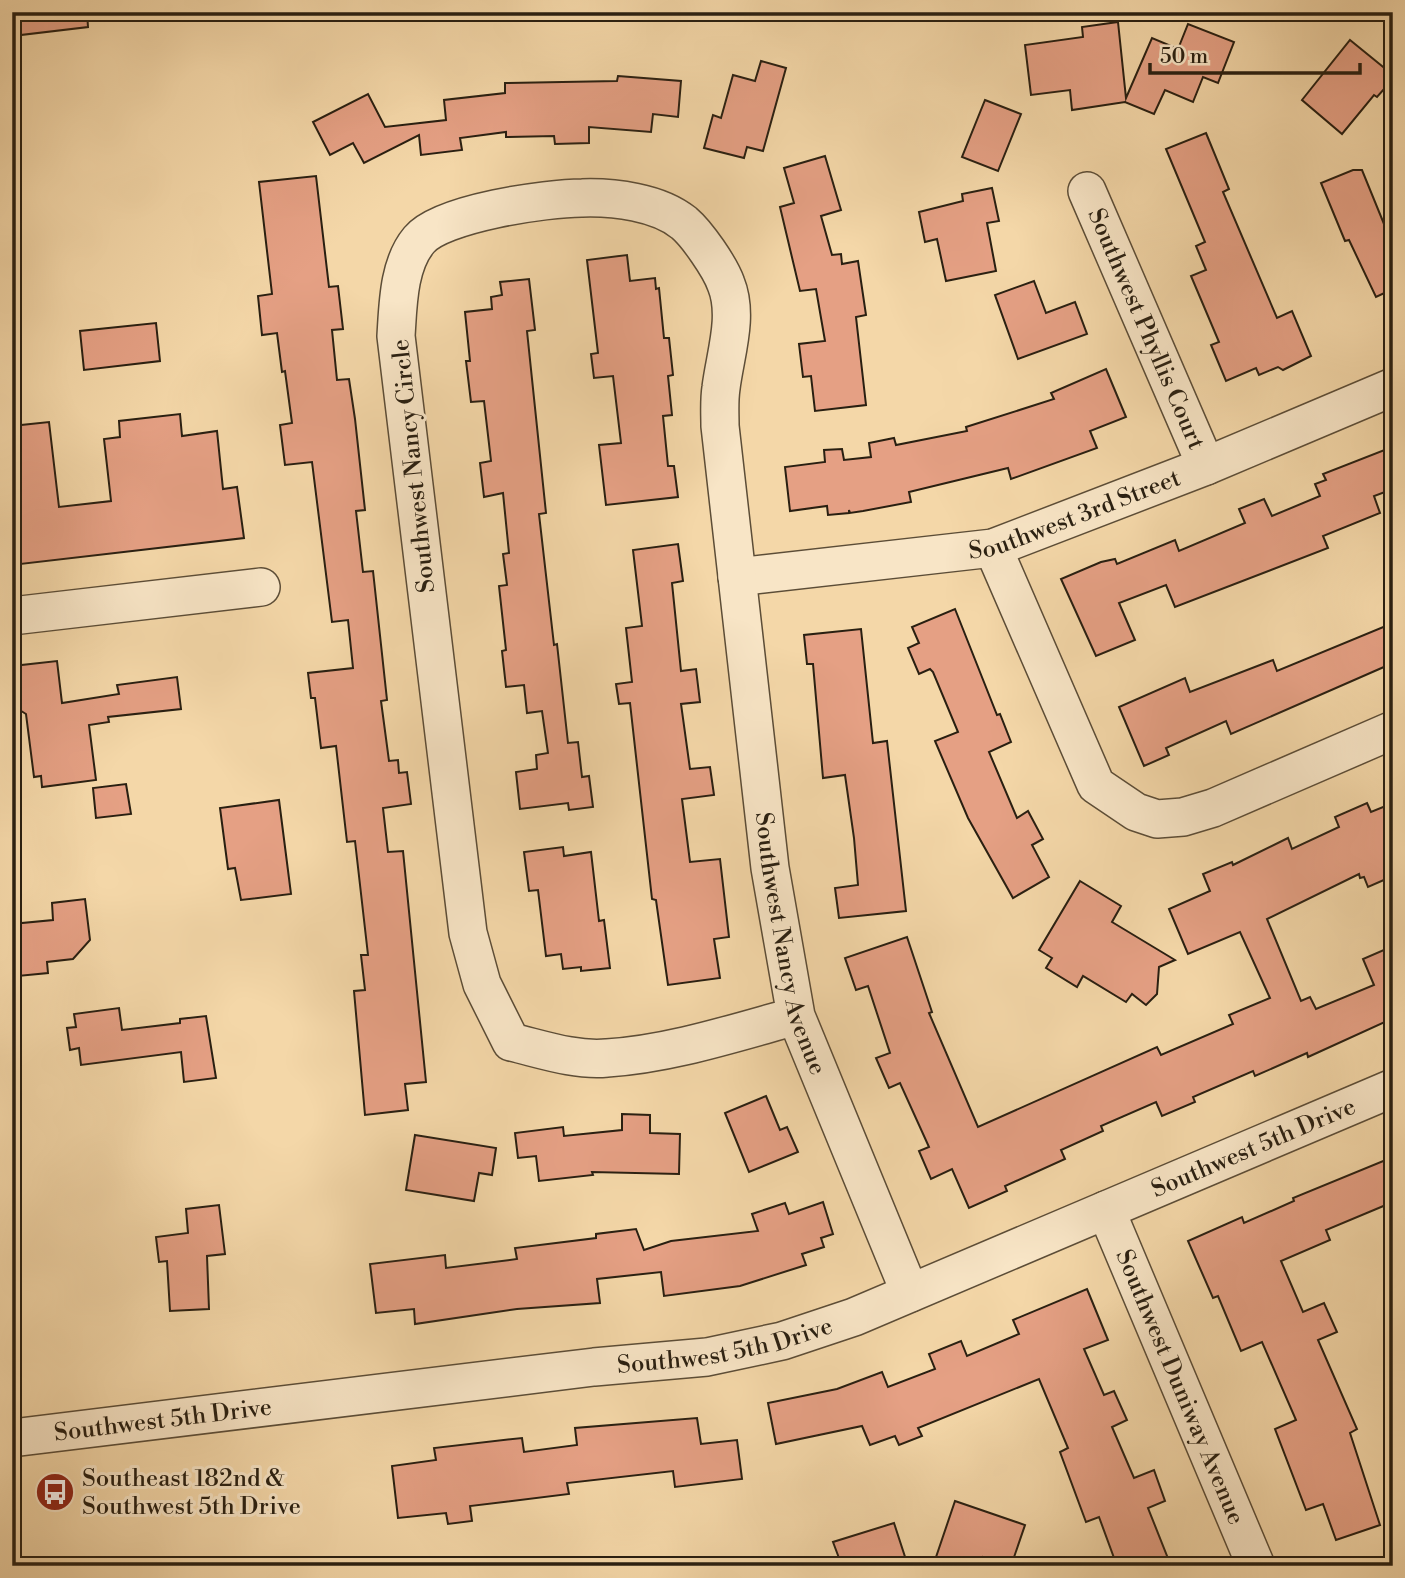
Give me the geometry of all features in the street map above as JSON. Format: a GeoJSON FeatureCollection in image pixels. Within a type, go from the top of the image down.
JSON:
{"type":"FeatureCollection","features":[{"type":"Feature","properties":{"kind":"street","name":"Southwest Phyllis Court"},"geometry":{"type":"LineString","coordinates":[[1087,191],[1206,466]]}},
{"type":"Feature","properties":{"kind":"street","name":"Southwest Nancy Circle"},"geometry":{"type":"LineString","coordinates":[[737,576],[720,415],[720,393],[733,307],[719,268],[684,223],[642,203],[581,197],[474,213],[449,222],[420,239],[400,283],[397,336],[468,933],[482,984],[511,1042],[568,1055],[605,1059],[707,1041],[796,1016]]}},
{"type":"Feature","properties":{"kind":"street","name":"Southwest 3rd Street"},"geometry":{"type":"LineString","coordinates":[[737,576],[993,548],[1206,466],[1393,387]]}},
{"type":"Feature","properties":{"kind":"street"},"geometry":{"type":"LineString","coordinates":[[993,548],[1096,785],[1136,812],[1157,819],[1183,817],[1213,808],[1393,730]]}},
{"type":"Feature","properties":{"kind":"street","name":"Southwest Nancy Avenue"},"geometry":{"type":"LineString","coordinates":[[737,576],[770,868],[796,1016],[909,1293]]}},
{"type":"Feature","properties":{"kind":"street"},"geometry":{"type":"LineString","coordinates":[[12,616],[261,587]]}},
{"type":"Feature","properties":{"kind":"street","name":"Southwest 5th Drive"},"geometry":{"type":"LineString","coordinates":[[12,1438],[581,1368],[708,1357],[782,1340],[854,1317],[1393,1088]]}},
{"type":"Feature","properties":{"kind":"street","name":"Southwest Duniway Avenue"},"geometry":{"type":"LineString","coordinates":[[1107,1210],[1256,1566]]}},
{"type":"Feature","properties":{"kind":"building"},"geometry":{"type":"Polygon","coordinates":[[[12,12],[87,12],[88,27],[12,36],[12,12]]]}},
{"type":"Feature","properties":{"kind":"building"},"geometry":{"type":"Polygon","coordinates":[[[1118,22],[1126,98],[1152,38],[1178,49],[1188,24],[1234,42],[1218,83],[1203,77],[1193,102],[1165,90],[1154,114],[1125,102],[1072,110],[1070,90],[1031,95],[1025,45],[1083,37],[1082,27],[1118,22]]]}},
{"type":"Feature","properties":{"kind":"building"},"geometry":{"type":"Polygon","coordinates":[[[1350,40],[1393,75],[1393,79],[1377,97],[1374,95],[1342,134],[1302,100],[1350,40]]]}},
{"type":"Feature","properties":{"kind":"building"},"geometry":{"type":"Polygon","coordinates":[[[761,61],[786,68],[763,151],[747,147],[744,158],[704,148],[713,115],[721,118],[733,75],[755,81],[761,61]]]}},
{"type":"Feature","properties":{"kind":"building"},"geometry":{"type":"Polygon","coordinates":[[[618,76],[681,81],[678,117],[653,114],[651,132],[589,127],[589,143],[555,144],[554,136],[506,137],[506,132],[460,138],[462,150],[421,155],[419,135],[364,163],[353,143],[330,155],[313,122],[368,94],[385,127],[446,120],[444,100],[505,93],[505,83],[617,81],[618,76]]]}},
{"type":"Feature","properties":{"kind":"building"},"geometry":{"type":"Polygon","coordinates":[[[985,100],[1021,114],[998,171],[962,157],[985,100]]]}},
{"type":"Feature","properties":{"kind":"building"},"geometry":{"type":"Polygon","coordinates":[[[1206,133],[1229,189],[1223,192],[1277,318],[1292,311],[1311,356],[1283,370],[1278,367],[1259,375],[1256,368],[1226,381],[1211,345],[1219,342],[1191,276],[1206,270],[1196,246],[1205,242],[1166,149],[1206,133]]]}},
{"type":"Feature","properties":{"kind":"building"},"geometry":{"type":"Polygon","coordinates":[[[825,156],[841,210],[821,216],[832,255],[841,254],[842,264],[858,261],[866,315],[856,317],[866,405],[815,411],[811,376],[803,377],[799,344],[825,341],[816,289],[800,291],[780,207],[794,203],[784,168],[825,156]]]}},
{"type":"Feature","properties":{"kind":"building"},"geometry":{"type":"Polygon","coordinates":[[[1353,170],[1362,170],[1393,246],[1393,289],[1376,297],[1349,240],[1345,241],[1321,183],[1353,170]]]}},
{"type":"Feature","properties":{"kind":"building"},"geometry":{"type":"Polygon","coordinates":[[[316,176],[329,287],[338,286],[343,329],[332,330],[337,380],[349,379],[355,419],[365,510],[356,511],[363,572],[373,571],[387,700],[381,701],[389,761],[398,760],[399,773],[407,772],[411,804],[383,808],[388,852],[403,851],[426,1082],[405,1084],[408,1110],[365,1115],[354,991],[365,990],[361,955],[368,955],[355,841],[347,842],[336,746],[321,748],[315,698],[311,698],[308,673],[353,668],[348,620],[332,622],[312,462],[285,465],[280,425],[292,423],[285,371],[282,372],[277,333],[262,335],[258,296],[272,294],[259,182],[316,176]]]}},
{"type":"Feature","properties":{"kind":"building"},"geometry":{"type":"Polygon","coordinates":[[[992,188],[999,221],[987,223],[996,271],[946,281],[937,239],[925,242],[919,212],[963,201],[962,194],[992,188]]]}},
{"type":"Feature","properties":{"kind":"building"},"geometry":{"type":"Polygon","coordinates":[[[627,255],[630,281],[655,278],[656,289],[659,288],[664,338],[669,338],[673,375],[668,376],[672,415],[663,416],[668,466],[674,466],[678,497],[606,505],[599,445],[621,443],[613,376],[594,378],[591,354],[598,353],[587,260],[627,255]]]}},
{"type":"Feature","properties":{"kind":"building"},"geometry":{"type":"Polygon","coordinates":[[[529,279],[535,330],[527,331],[546,513],[539,514],[554,645],[557,644],[568,743],[578,742],[582,777],[589,776],[593,807],[569,810],[568,803],[520,809],[516,772],[537,769],[536,755],[548,753],[542,711],[527,713],[524,685],[506,687],[502,651],[506,650],[499,586],[507,585],[503,554],[509,553],[503,493],[484,497],[480,463],[491,461],[484,401],[471,402],[466,361],[470,361],[465,312],[492,309],[491,297],[502,295],[500,282],[529,279]]]}},
{"type":"Feature","properties":{"kind":"building"},"geometry":{"type":"Polygon","coordinates":[[[1034,281],[1046,313],[1075,302],[1087,334],[1018,359],[995,295],[1034,281]]]}},
{"type":"Feature","properties":{"kind":"building"},"geometry":{"type":"Polygon","coordinates":[[[156,323],[160,361],[84,370],[80,331],[156,323]]]}},
{"type":"Feature","properties":{"kind":"building"},"geometry":{"type":"Polygon","coordinates":[[[1106,369],[1126,417],[1090,431],[1097,448],[1011,479],[1008,468],[909,492],[911,502],[828,515],[827,506],[790,511],[785,467],[825,462],[824,450],[842,449],[844,460],[871,457],[869,443],[894,438],[896,445],[967,431],[966,427],[1054,399],[1051,393],[1106,369]]]}},
{"type":"Feature","properties":{"kind":"building"},"geometry":{"type":"Polygon","coordinates":[[[180,414],[182,436],[217,431],[223,489],[237,487],[244,538],[12,565],[12,426],[49,422],[59,507],[111,501],[104,439],[120,437],[119,421],[180,414]]]}},
{"type":"Feature","properties":{"kind":"building"},"geometry":{"type":"Polygon","coordinates":[[[1387,449],[1393,463],[1393,489],[1374,496],[1380,513],[1323,536],[1328,548],[1175,607],[1166,585],[1119,603],[1135,640],[1096,656],[1061,579],[1101,562],[1115,559],[1117,564],[1175,540],[1179,551],[1245,523],[1239,509],[1264,499],[1272,516],[1320,496],[1315,484],[1326,480],[1323,474],[1387,449]]]}},
{"type":"Feature","properties":{"kind":"building"},"geometry":{"type":"Polygon","coordinates":[[[678,544],[683,581],[672,583],[681,671],[696,669],[700,702],[681,704],[690,769],[710,767],[714,795],[682,799],[690,862],[720,859],[729,937],[714,939],[720,978],[668,985],[656,900],[652,899],[630,703],[619,704],[616,684],[632,682],[626,628],[642,626],[633,550],[678,544]]]}},
{"type":"Feature","properties":{"kind":"building"},"geometry":{"type":"Polygon","coordinates":[[[955,609],[997,715],[1000,714],[1011,742],[989,752],[1017,818],[1028,811],[1043,839],[1032,845],[1049,877],[1013,898],[968,818],[935,741],[958,732],[933,672],[930,669],[919,674],[908,648],[919,643],[912,627],[955,609]]]}},
{"type":"Feature","properties":{"kind":"building"},"geometry":{"type":"Polygon","coordinates":[[[1393,623],[1393,663],[1231,734],[1226,721],[1166,748],[1169,755],[1144,766],[1119,707],[1185,678],[1190,692],[1273,660],[1277,671],[1393,623]]]}},
{"type":"Feature","properties":{"kind":"building"},"geometry":{"type":"Polygon","coordinates":[[[861,629],[873,743],[887,741],[906,911],[839,918],[835,888],[858,885],[854,838],[845,775],[823,778],[813,664],[807,664],[804,635],[861,629]]]}},
{"type":"Feature","properties":{"kind":"building"},"geometry":{"type":"Polygon","coordinates":[[[57,661],[62,703],[119,694],[117,685],[177,677],[181,709],[108,717],[109,722],[89,725],[96,780],[42,787],[41,776],[34,777],[26,714],[18,709],[13,666],[57,661]]]}},
{"type":"Feature","properties":{"kind":"building"},"geometry":{"type":"Polygon","coordinates":[[[126,784],[131,814],[96,818],[93,788],[126,784]]]}},
{"type":"Feature","properties":{"kind":"building"},"geometry":{"type":"Polygon","coordinates":[[[279,800],[291,894],[241,900],[235,868],[228,869],[220,808],[279,800]]]}},
{"type":"Feature","properties":{"kind":"building"},"geometry":{"type":"Polygon","coordinates":[[[1367,803],[1371,812],[1393,803],[1393,876],[1368,887],[1364,877],[1360,878],[1359,874],[1267,919],[1301,1001],[1310,997],[1316,1009],[1374,985],[1363,959],[1393,946],[1393,1029],[1389,1020],[1308,1057],[1307,1053],[1255,1076],[1253,1071],[1193,1097],[1195,1102],[1162,1116],[1156,1102],[1101,1126],[1103,1131],[1061,1150],[1065,1159],[1005,1186],[1007,1191],[969,1208],[952,1169],[931,1179],[919,1151],[929,1147],[900,1083],[889,1088],[876,1058],[890,1053],[868,986],[856,990],[845,958],[907,937],[932,1012],[929,1013],[978,1127],[1157,1047],[1161,1055],[1233,1024],[1229,1015],[1270,998],[1240,932],[1188,954],[1169,909],[1210,891],[1203,874],[1232,862],[1233,865],[1288,838],[1292,849],[1339,827],[1335,817],[1367,803]]]}},
{"type":"Feature","properties":{"kind":"building"},"geometry":{"type":"Polygon","coordinates":[[[563,847],[564,856],[591,852],[599,921],[604,920],[610,968],[581,971],[581,967],[563,969],[561,954],[546,956],[538,890],[529,891],[524,852],[563,847]]]}},
{"type":"Feature","properties":{"kind":"building"},"geometry":{"type":"Polygon","coordinates":[[[1080,881],[1121,906],[1112,922],[1175,960],[1159,967],[1157,994],[1146,1005],[1132,994],[1126,1002],[1083,976],[1077,987],[1046,968],[1052,958],[1039,950],[1080,881]]]}},
{"type":"Feature","properties":{"kind":"building"},"geometry":{"type":"Polygon","coordinates":[[[85,899],[90,940],[73,959],[47,962],[48,973],[18,976],[12,924],[53,920],[52,903],[85,899]]]}},
{"type":"Feature","properties":{"kind":"building"},"geometry":{"type":"Polygon","coordinates":[[[119,1008],[122,1030],[180,1023],[180,1019],[206,1016],[216,1078],[184,1082],[181,1052],[81,1065],[79,1048],[70,1050],[67,1028],[76,1027],[74,1014],[119,1008]]]}},
{"type":"Feature","properties":{"kind":"building"},"geometry":{"type":"Polygon","coordinates":[[[766,1096],[780,1130],[787,1127],[798,1152],[749,1172],[725,1113],[766,1096]]]}},
{"type":"Feature","properties":{"kind":"building"},"geometry":{"type":"Polygon","coordinates":[[[622,1114],[650,1115],[650,1133],[680,1134],[679,1174],[592,1172],[593,1175],[539,1181],[536,1156],[518,1158],[515,1133],[563,1127],[564,1136],[622,1130],[622,1114]]]}},
{"type":"Feature","properties":{"kind":"building"},"geometry":{"type":"Polygon","coordinates":[[[415,1135],[496,1148],[492,1175],[479,1173],[474,1201],[406,1190],[415,1135]]]}},
{"type":"Feature","properties":{"kind":"building"},"geometry":{"type":"Polygon","coordinates":[[[1393,1157],[1393,1202],[1326,1230],[1330,1240],[1281,1261],[1303,1312],[1324,1303],[1337,1332],[1318,1340],[1357,1429],[1350,1433],[1380,1525],[1336,1540],[1323,1504],[1306,1510],[1275,1429],[1296,1420],[1262,1342],[1241,1351],[1218,1296],[1213,1298],[1188,1241],[1242,1217],[1244,1223],[1294,1201],[1293,1198],[1393,1157]]]}},
{"type":"Feature","properties":{"kind":"building"},"geometry":{"type":"Polygon","coordinates":[[[823,1202],[833,1234],[821,1238],[824,1247],[802,1254],[806,1265],[740,1286],[664,1296],[661,1272],[597,1279],[600,1303],[517,1309],[415,1324],[414,1309],[376,1313],[370,1264],[445,1255],[446,1268],[517,1259],[515,1248],[596,1238],[596,1234],[636,1229],[644,1250],[671,1241],[758,1231],[752,1214],[785,1203],[789,1214],[823,1202]]]}},
{"type":"Feature","properties":{"kind":"building"},"geometry":{"type":"Polygon","coordinates":[[[219,1205],[225,1254],[207,1256],[209,1309],[170,1311],[167,1261],[159,1262],[156,1237],[188,1233],[186,1209],[219,1205]]]}},
{"type":"Feature","properties":{"kind":"building"},"geometry":{"type":"Polygon","coordinates":[[[1087,1289],[1108,1340],[1084,1349],[1104,1395],[1114,1391],[1127,1420],[1112,1427],[1134,1478],[1154,1470],[1165,1501],[1148,1508],[1171,1566],[1117,1566],[1099,1517],[1086,1522],[1060,1452],[1068,1448],[1039,1379],[918,1428],[922,1436],[899,1445],[895,1436],[870,1445],[862,1426],[776,1444],[768,1403],[837,1389],[882,1372],[888,1387],[935,1369],[929,1354],[961,1341],[967,1356],[1019,1334],[1013,1320],[1087,1289]]]}},
{"type":"Feature","properties":{"kind":"building"},"geometry":{"type":"Polygon","coordinates":[[[697,1418],[701,1444],[737,1440],[742,1479],[675,1487],[673,1471],[567,1483],[569,1494],[470,1506],[472,1521],[448,1524],[446,1513],[398,1518],[392,1466],[436,1460],[434,1448],[522,1438],[524,1452],[577,1445],[575,1428],[697,1418]]]}},
{"type":"Feature","properties":{"kind":"building"},"geometry":{"type":"Polygon","coordinates":[[[955,1501],[1025,1525],[1011,1566],[983,1557],[980,1566],[933,1566],[955,1501]]]}},
{"type":"Feature","properties":{"kind":"building"},"geometry":{"type":"Polygon","coordinates":[[[894,1523],[908,1566],[842,1566],[833,1542],[894,1523]]]}},
{"type":"Feature","properties":{"kind":"place","name":"Southeast 182nd & Southwest 5th Drive"},"geometry":{"type":"Point","coordinates":[55,1492]}}]}
